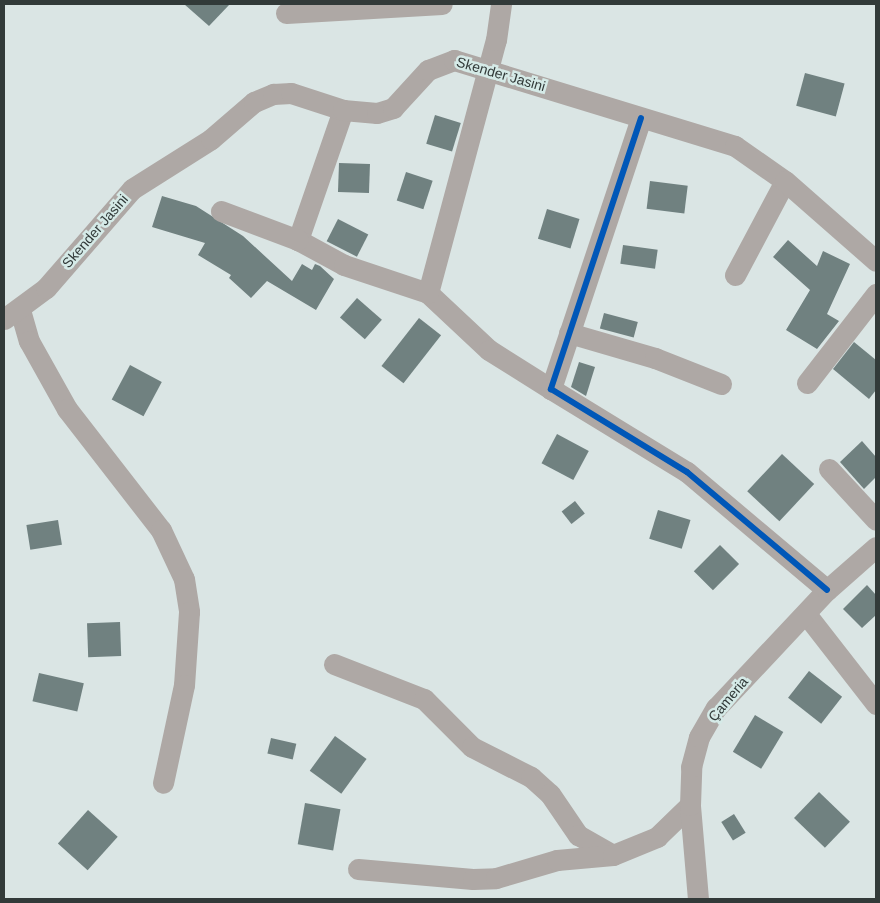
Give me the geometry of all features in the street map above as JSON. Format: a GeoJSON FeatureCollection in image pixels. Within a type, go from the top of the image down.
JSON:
{"type":"FeatureCollection","features":[{"type":"Feature","properties":{"kind":"street"},"geometry":{"type":"LineString","coordinates":[[286,12],[442,4]]}},
{"type":"Feature","properties":{"kind":"street"},"geometry":{"type":"LineString","coordinates":[[428,293],[487,67],[495,8]]}},
{"type":"Feature","properties":{"kind":"street","name":"Skender Jasini"},"geometry":{"type":"LineString","coordinates":[[12,315],[46,288],[132,189],[211,139],[254,102],[273,94],[291,93],[343,110],[377,113],[393,108],[440,61],[487,67],[641,118],[736,146],[784,181],[876,261]]}},
{"type":"Feature","properties":{"kind":"street"},"geometry":{"type":"LineString","coordinates":[[298,240],[343,110]]}},
{"type":"Feature","properties":{"kind":"street"},"geometry":{"type":"LineString","coordinates":[[551,389],[641,118]]}},
{"type":"Feature","properties":{"kind":"street"},"geometry":{"type":"LineString","coordinates":[[735,275],[784,181]]}},
{"type":"Feature","properties":{"kind":"street"},"geometry":{"type":"LineString","coordinates":[[221,211],[298,240],[344,265],[428,293],[489,350],[687,472],[827,590]]}},
{"type":"Feature","properties":{"kind":"street"},"geometry":{"type":"LineString","coordinates":[[807,382],[876,294]]}},
{"type":"Feature","properties":{"kind":"street"},"geometry":{"type":"LineString","coordinates":[[12,315],[29,341],[67,409],[151,515],[184,580],[189,612],[184,684],[163,783]]}},
{"type":"Feature","properties":{"kind":"street"},"geometry":{"type":"LineString","coordinates":[[569,333],[655,358],[721,384]]}},
{"type":"Feature","properties":{"kind":"street"},"geometry":{"type":"LineString","coordinates":[[829,469],[876,520]]}},
{"type":"Feature","properties":{"kind":"street","name":"Çameria"},"geometry":{"type":"LineString","coordinates":[[698,899],[690,805],[691,767],[699,737],[716,708],[827,590],[876,547]]}},
{"type":"Feature","properties":{"kind":"street"},"geometry":{"type":"LineString","coordinates":[[806,614],[876,704]]}},
{"type":"Feature","properties":{"kind":"street"},"geometry":{"type":"LineString","coordinates":[[334,664],[424,699],[472,747],[532,777],[550,794],[578,835],[613,855]]}},
{"type":"Feature","properties":{"kind":"street"},"geometry":{"type":"LineString","coordinates":[[358,869],[473,879],[496,878],[557,860],[613,855],[657,837],[690,805]]}},
{"type":"Feature","properties":{"kind":"building"},"geometry":{"type":"Polygon","coordinates":[[[184,4],[230,4],[209,26],[184,4]]]}},
{"type":"Feature","properties":{"kind":"building"},"geometry":{"type":"Polygon","coordinates":[[[805,73],[845,84],[836,116],[796,106],[805,73]]]}},
{"type":"Feature","properties":{"kind":"building"},"geometry":{"type":"Polygon","coordinates":[[[435,115],[461,123],[452,152],[426,144],[435,115]]]}},
{"type":"Feature","properties":{"kind":"building"},"geometry":{"type":"Polygon","coordinates":[[[339,163],[370,164],[369,193],[338,192],[339,163]]]}},
{"type":"Feature","properties":{"kind":"building"},"geometry":{"type":"Polygon","coordinates":[[[406,172],[433,181],[423,209],[397,201],[406,172]]]}},
{"type":"Feature","properties":{"kind":"building"},"geometry":{"type":"Polygon","coordinates":[[[650,181],[688,186],[684,213],[647,209],[650,181]]]}},
{"type":"Feature","properties":{"kind":"building"},"geometry":{"type":"Polygon","coordinates":[[[162,196],[196,206],[243,236],[292,281],[302,264],[312,270],[315,264],[320,266],[334,279],[316,310],[267,281],[251,298],[229,278],[231,275],[198,255],[205,243],[152,227],[162,196]]]}},
{"type":"Feature","properties":{"kind":"building"},"geometry":{"type":"Polygon","coordinates":[[[547,209],[580,219],[570,249],[538,239],[547,209]]]}},
{"type":"Feature","properties":{"kind":"building"},"geometry":{"type":"Polygon","coordinates":[[[338,219],[368,234],[357,257],[327,241],[338,219]]]}},
{"type":"Feature","properties":{"kind":"building"},"geometry":{"type":"Polygon","coordinates":[[[788,240],[817,266],[823,251],[850,264],[827,314],[839,321],[817,349],[786,330],[810,290],[773,257],[788,240]]]}},
{"type":"Feature","properties":{"kind":"building"},"geometry":{"type":"Polygon","coordinates":[[[623,245],[658,250],[655,269],[620,264],[623,245]]]}},
{"type":"Feature","properties":{"kind":"building"},"geometry":{"type":"Polygon","coordinates":[[[357,298],[382,320],[365,339],[340,318],[357,298]]]}},
{"type":"Feature","properties":{"kind":"building"},"geometry":{"type":"Polygon","coordinates":[[[604,313],[638,322],[634,338],[600,328],[604,313]]]}},
{"type":"Feature","properties":{"kind":"building"},"geometry":{"type":"Polygon","coordinates":[[[419,318],[441,335],[404,383],[381,366],[419,318]]]}},
{"type":"Feature","properties":{"kind":"building"},"geometry":{"type":"Polygon","coordinates":[[[854,342],[876,360],[876,390],[869,399],[833,369],[854,342]]]}},
{"type":"Feature","properties":{"kind":"building"},"geometry":{"type":"Polygon","coordinates":[[[579,362],[595,367],[586,396],[571,387],[579,362]]]}},
{"type":"Feature","properties":{"kind":"building"},"geometry":{"type":"Polygon","coordinates":[[[130,365],[162,382],[143,416],[112,399],[130,365]]]}},
{"type":"Feature","properties":{"kind":"building"},"geometry":{"type":"Polygon","coordinates":[[[557,434],[589,451],[573,480],[542,463],[557,434]]]}},
{"type":"Feature","properties":{"kind":"building"},"geometry":{"type":"Polygon","coordinates":[[[862,441],[876,457],[876,477],[864,489],[840,462],[862,441]]]}},
{"type":"Feature","properties":{"kind":"building"},"geometry":{"type":"Polygon","coordinates":[[[782,454],[814,484],[779,521],[747,491],[782,454]]]}},
{"type":"Feature","properties":{"kind":"building"},"geometry":{"type":"Polygon","coordinates":[[[575,501],[585,514],[571,524],[562,511],[575,501]]]}},
{"type":"Feature","properties":{"kind":"building"},"geometry":{"type":"Polygon","coordinates":[[[658,510],[691,520],[682,549],[649,539],[658,510]]]}},
{"type":"Feature","properties":{"kind":"building"},"geometry":{"type":"Polygon","coordinates":[[[58,520],[62,545],[30,550],[26,525],[58,520]]]}},
{"type":"Feature","properties":{"kind":"building"},"geometry":{"type":"Polygon","coordinates":[[[720,545],[739,564],[713,590],[694,571],[720,545]]]}},
{"type":"Feature","properties":{"kind":"building"},"geometry":{"type":"Polygon","coordinates":[[[867,585],[876,595],[876,615],[862,628],[843,609],[867,585]]]}},
{"type":"Feature","properties":{"kind":"building"},"geometry":{"type":"Polygon","coordinates":[[[120,622],[121,656],[88,657],[87,623],[120,622]]]}},
{"type":"Feature","properties":{"kind":"building"},"geometry":{"type":"Polygon","coordinates":[[[809,671],[842,697],[821,724],[788,698],[809,671]]]}},
{"type":"Feature","properties":{"kind":"building"},"geometry":{"type":"Polygon","coordinates":[[[39,673],[84,683],[77,712],[32,701],[39,673]]]}},
{"type":"Feature","properties":{"kind":"building"},"geometry":{"type":"Polygon","coordinates":[[[755,715],[783,732],[761,769],[733,752],[755,715]]]}},
{"type":"Feature","properties":{"kind":"building"},"geometry":{"type":"Polygon","coordinates":[[[335,736],[367,759],[341,794],[310,771],[335,736]]]}},
{"type":"Feature","properties":{"kind":"building"},"geometry":{"type":"Polygon","coordinates":[[[271,738],[296,744],[293,759],[267,754],[271,738]]]}},
{"type":"Feature","properties":{"kind":"building"},"geometry":{"type":"Polygon","coordinates":[[[819,792],[850,822],[825,848],[794,818],[819,792]]]}},
{"type":"Feature","properties":{"kind":"building"},"geometry":{"type":"Polygon","coordinates":[[[305,803],[340,809],[333,851],[298,844],[305,803]]]}},
{"type":"Feature","properties":{"kind":"building"},"geometry":{"type":"Polygon","coordinates":[[[88,810],[118,837],[88,870],[58,843],[88,810]]]}},
{"type":"Feature","properties":{"kind":"building"},"geometry":{"type":"Polygon","coordinates":[[[734,814],[746,833],[733,841],[721,822],[734,814]]]}},
{"type":"Feature","properties":{"kind":"cycle path"},"geometry":{"type":"LineString","coordinates":[[641,118],[551,389],[687,472],[827,590]]}}]}
